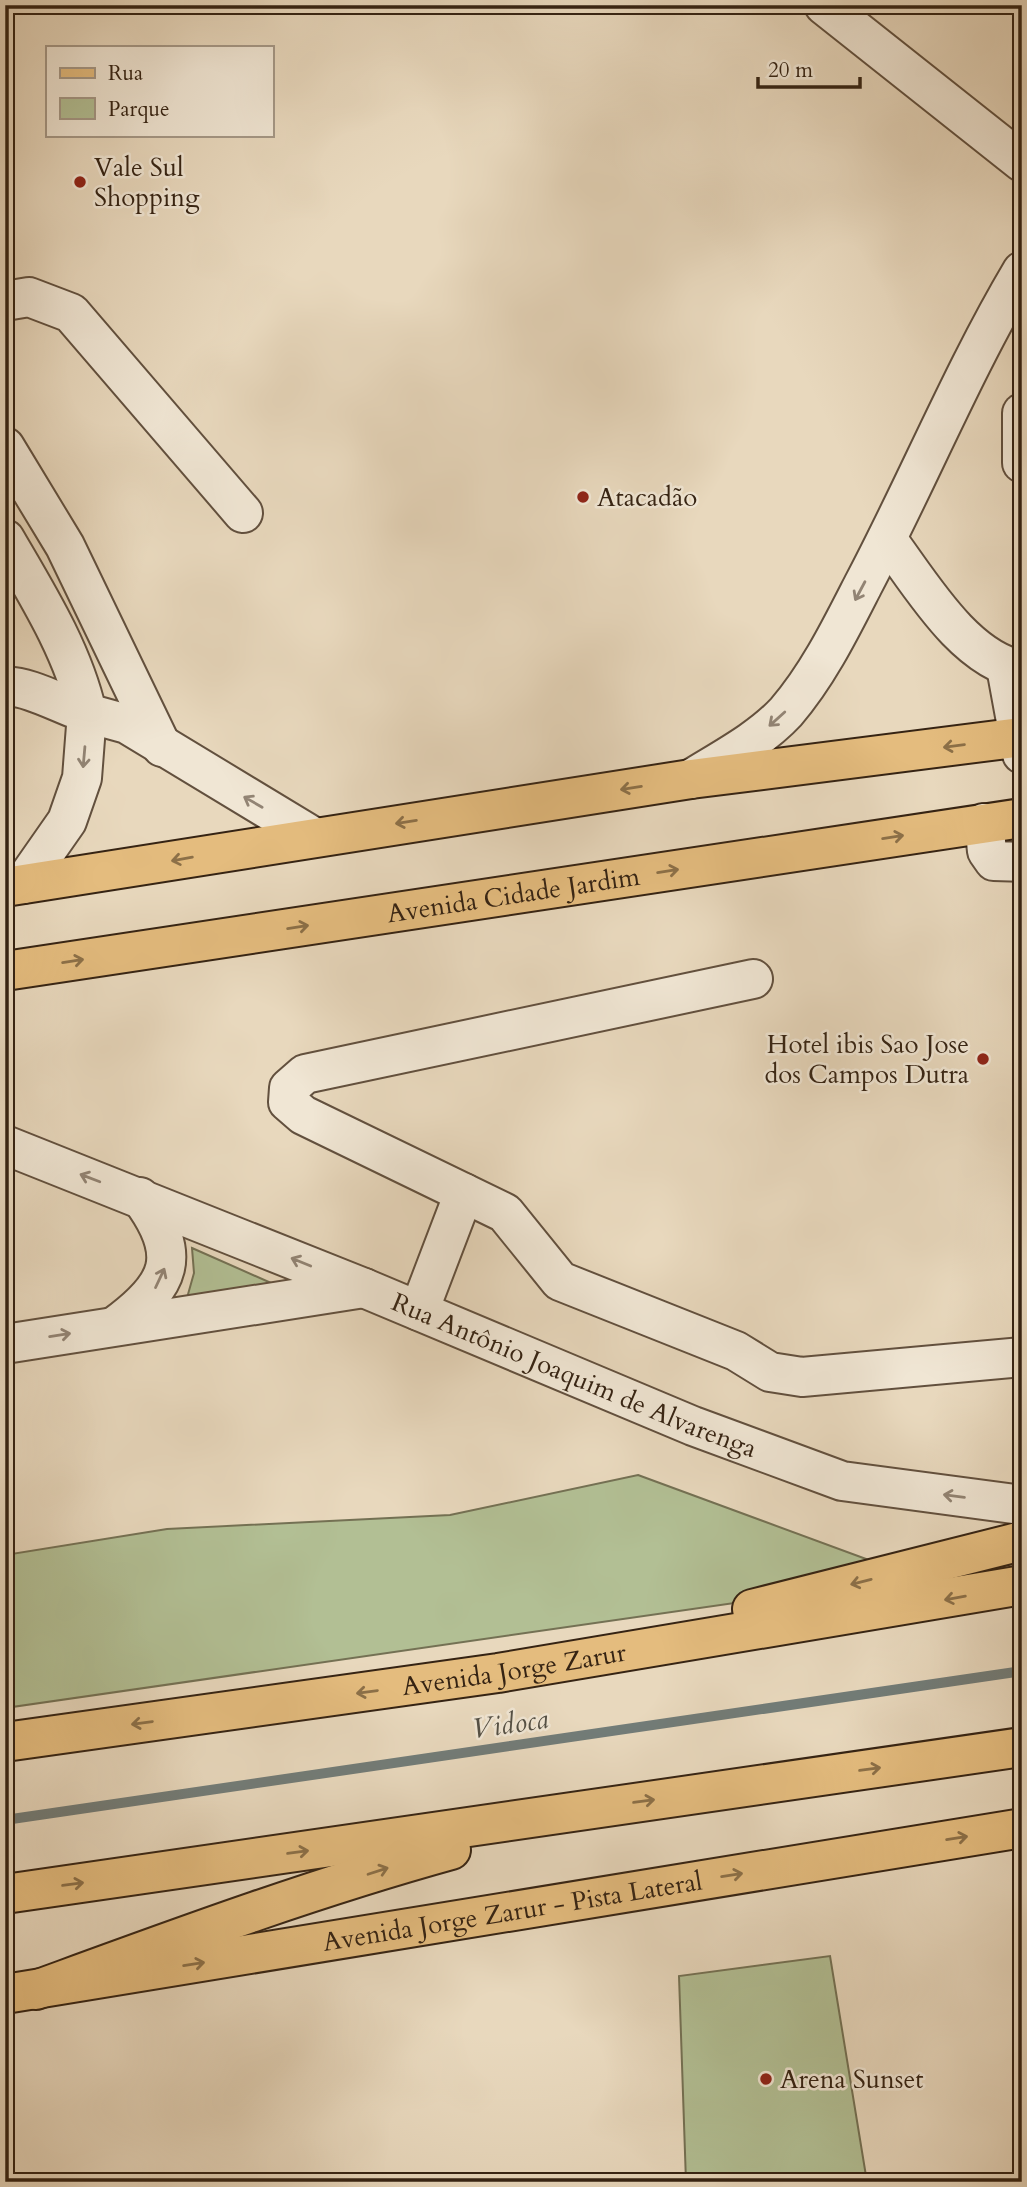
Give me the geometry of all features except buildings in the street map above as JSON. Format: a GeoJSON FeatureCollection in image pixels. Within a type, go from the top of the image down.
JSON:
{"type":"FeatureCollection","features":[{"type":"Feature","properties":{"kind":"main road"},"geometry":{"type":"LineString","coordinates":[[14,885],[312,836],[691,779],[1021,743]]}},
{"type":"Feature","properties":{"kind":"main road","name":"Avenida Cidade Jardim"},"geometry":{"type":"LineString","coordinates":[[5,971],[1022,818]]}},
{"type":"Feature","properties":{"kind":"main road"},"geometry":{"type":"LineString","coordinates":[[498,1673],[1022,1541]]}},
{"type":"Feature","properties":{"kind":"main road","name":"Avenida Jorge Zarur"},"geometry":{"type":"LineString","coordinates":[[5,1742],[498,1673],[1022,1586]]}},
{"type":"Feature","properties":{"kind":"main road"},"geometry":{"type":"LineString","coordinates":[[5,1894],[1022,1747]]}},
{"type":"Feature","properties":{"kind":"main road"},"geometry":{"type":"LineString","coordinates":[[20,1992],[384,1868],[602,1808]]}},
{"type":"Feature","properties":{"kind":"main road","name":"Avenida Jorge Zarur - Pista Lateral"},"geometry":{"type":"LineString","coordinates":[[20,1992],[1022,1828]]}},
{"type":"Feature","properties":{"kind":"street"},"geometry":{"type":"LineString","coordinates":[[824,5],[1022,162]]}},
{"type":"Feature","properties":{"kind":"street"},"geometry":{"type":"LineString","coordinates":[[691,779],[751,742],[785,712],[833,643],[887,539],[980,345],[1022,271]]}},
{"type":"Feature","properties":{"kind":"street"},"geometry":{"type":"LineString","coordinates":[[5,301],[29,296],[71,313],[243,513]]}},
{"type":"Feature","properties":{"kind":"street"},"geometry":{"type":"LineString","coordinates":[[980,345],[1022,317]]}},
{"type":"Feature","properties":{"kind":"street"},"geometry":{"type":"LineString","coordinates":[[1022,413],[1022,463]]}},
{"type":"Feature","properties":{"kind":"street"},"geometry":{"type":"LineString","coordinates":[[5,447],[65,546],[163,749]]}},
{"type":"Feature","properties":{"kind":"street"},"geometry":{"type":"LineString","coordinates":[[5,539],[49,615],[82,692],[87,713],[82,778],[67,821],[14,885]]}},
{"type":"Feature","properties":{"kind":"street"},"geometry":{"type":"LineString","coordinates":[[887,539],[949,622],[970,642],[1014,668],[1021,743]]}},
{"type":"Feature","properties":{"kind":"street"},"geometry":{"type":"LineString","coordinates":[[5,687],[19,686],[87,713],[127,724],[163,749],[312,836]]}},
{"type":"Feature","properties":{"kind":"street"},"geometry":{"type":"LineString","coordinates":[[984,823],[988,851],[994,861],[1004,864],[1022,862]]}},
{"type":"Feature","properties":{"kind":"street"},"geometry":{"type":"LineString","coordinates":[[752,979],[305,1074],[289,1088],[288,1102],[303,1115],[505,1213],[559,1280],[736,1351],[770,1372],[802,1377],[1022,1357]]}},
{"type":"Feature","properties":{"kind":"street","name":"Rua Antônio Joaquim de Alvarenga"},"geometry":{"type":"LineString","coordinates":[[5,1145],[364,1288],[693,1426],[842,1481],[1022,1505]]}},
{"type":"Feature","properties":{"kind":"street"},"geometry":{"type":"LineString","coordinates":[[419,1311],[464,1193]]}},
{"type":"Feature","properties":{"kind":"street"},"geometry":{"type":"LineString","coordinates":[[115,1326],[143,1306],[164,1277],[167,1252],[159,1222],[140,1197]]}},
{"type":"Feature","properties":{"kind":"street"},"geometry":{"type":"LineString","coordinates":[[5,1344],[364,1288]]}},
{"type":"Feature","properties":{"kind":"green space"},"geometry":{"type":"Polygon","coordinates":[[[192,1248],[287,1290],[185,1305],[194,1273],[192,1248]]]}},
{"type":"Feature","properties":{"kind":"green space"},"geometry":{"type":"Polygon","coordinates":[[[638,1475],[915,1577],[5,1708],[5,1555],[167,1529],[450,1515],[638,1475]]]}},
{"type":"Feature","properties":{"kind":"green space","name":"Arena Sunset"},"geometry":{"type":"Polygon","coordinates":[[[830,1956],[867,2182],[686,2182],[679,1976],[830,1956]]]}},
{"type":"Feature","properties":{"kind":"waterway","name":"Vidoca"},"geometry":{"type":"LineString","coordinates":[[5,1820],[1022,1671]]}},
{"type":"Feature","properties":{"kind":"place","name":"Vale Sul Shopping"},"geometry":{"type":"Point","coordinates":[80,182]}},
{"type":"Feature","properties":{"kind":"place","name":"Atacadão"},"geometry":{"type":"Point","coordinates":[583,497]}},
{"type":"Feature","properties":{"kind":"place","name":"Hotel ibis Sao Jose dos Campos Dutra"},"geometry":{"type":"Point","coordinates":[983,1059]}},
{"type":"Feature","properties":{"kind":"place","name":"Arena Sunset"},"geometry":{"type":"Point","coordinates":[766,2079]}}]}
